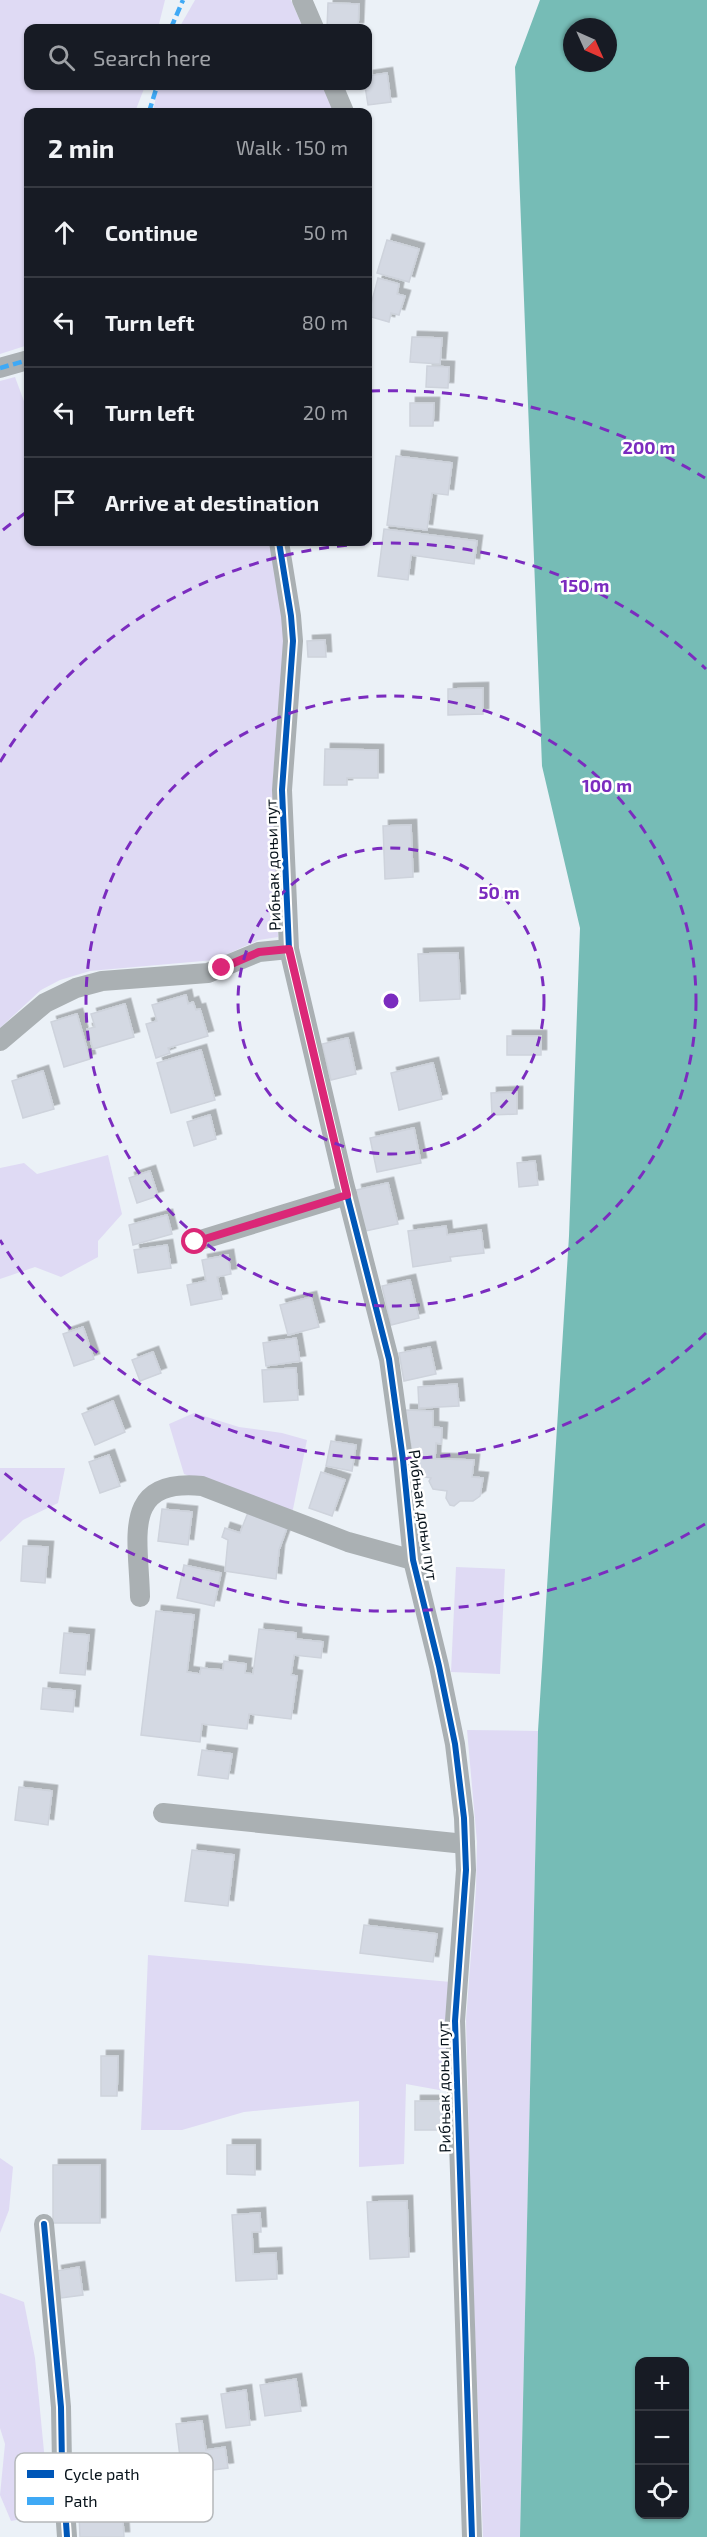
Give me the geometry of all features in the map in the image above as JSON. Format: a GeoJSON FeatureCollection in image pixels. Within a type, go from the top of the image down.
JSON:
{"type":"FeatureCollection","features":[{"type":"Feature","properties":{"kind":"street"},"geometry":{"type":"LineString","coordinates":[[303,0],[312,24]]}},
{"type":"Feature","properties":{"kind":"street"},"geometry":{"type":"LineString","coordinates":[[335,90],[342,108]]}},
{"type":"Feature","properties":{"kind":"street"},"geometry":{"type":"LineString","coordinates":[[0,368],[24,361]]}},
{"type":"Feature","properties":{"kind":"street","name":"Рибњак доњи пут"},"geometry":{"type":"LineString","coordinates":[[280,546],[293,641],[282,790],[289,949],[347,1195],[389,1359],[413,1560],[455,1744],[464,1818],[466,1870],[455,2021],[472,2537]]}},
{"type":"Feature","properties":{"kind":"street"},"geometry":{"type":"LineString","coordinates":[[0,1041],[45,1003],[76,988],[102,981],[208,973],[259,952],[289,949]]}},
{"type":"Feature","properties":{"kind":"street"},"geometry":{"type":"LineString","coordinates":[[195,1242],[347,1195]]}},
{"type":"Feature","properties":{"kind":"street"},"geometry":{"type":"LineString","coordinates":[[140,1597],[140,1511],[154,1492],[165,1487],[183,1484],[202,1486],[348,1542],[413,1560]]}},
{"type":"Feature","properties":{"kind":"street"},"geometry":{"type":"LineString","coordinates":[[163,1813],[465,1844]]}},
{"type":"Feature","properties":{"kind":"street"},"geometry":{"type":"LineString","coordinates":[[44,2224],[61,2407],[62,2453]]}},
{"type":"Feature","properties":{"kind":"street"},"geometry":{"type":"LineString","coordinates":[[66,2522],[67,2537]]}},
{"type":"Feature","properties":{"kind":"shaded area"},"geometry":{"type":"Polygon","coordinates":[[[0,0],[165,0],[159,24],[24,24],[24,90],[143,90],[137,108],[24,108],[24,346],[0,354],[0,0]]]}},
{"type":"Feature","properties":{"kind":"shaded area"},"geometry":{"type":"Polygon","coordinates":[[[195,0],[291,0],[301,24],[181,24],[195,0]]]}},
{"type":"Feature","properties":{"kind":"shaded area"},"geometry":{"type":"Polygon","coordinates":[[[540,0],[707,0],[707,2537],[520,2537],[538,1731],[569,1236],[580,928],[542,766],[515,67],[540,0]]]}},
{"type":"Feature","properties":{"kind":"shaded area"},"geometry":{"type":"Polygon","coordinates":[[[157,90],[327,90],[333,108],[154,108],[157,90]]]}},
{"type":"Feature","properties":{"kind":"shaded area"},"geometry":{"type":"Polygon","coordinates":[[[15,377],[24,401],[24,546],[273,546],[286,618],[273,778],[278,937],[259,940],[214,960],[90,971],[60,980],[41,990],[0,1028],[0,381],[15,377]]]}},
{"type":"Feature","properties":{"kind":"shaded area"},"geometry":{"type":"Polygon","coordinates":[[[108,1155],[122,1214],[98,1241],[98,1257],[61,1277],[35,1267],[0,1279],[0,1168],[24,1163],[37,1174],[108,1155]]]}},
{"type":"Feature","properties":{"kind":"shaded area"},"geometry":{"type":"Polygon","coordinates":[[[194,1413],[239,1427],[282,1433],[307,1440],[292,1514],[184,1474],[169,1424],[194,1413]]]}},
{"type":"Feature","properties":{"kind":"shaded area"},"geometry":{"type":"Polygon","coordinates":[[[0,1468],[65,1468],[58,1503],[23,1520],[0,1542],[0,1468]]]}},
{"type":"Feature","properties":{"kind":"shaded area"},"geometry":{"type":"Polygon","coordinates":[[[456,1567],[505,1569],[500,1674],[451,1672],[456,1567]]]}},
{"type":"Feature","properties":{"kind":"shaded area"},"geometry":{"type":"Polygon","coordinates":[[[467,1730],[538,1731],[520,2537],[483,2537],[466,2020],[476,1889],[477,1842],[467,1730]]]}},
{"type":"Feature","properties":{"kind":"shaded area"},"geometry":{"type":"Polygon","coordinates":[[[148,1955],[451,1982],[450,2092],[406,2084],[404,2164],[359,2167],[359,2101],[244,2112],[182,2130],[141,2130],[148,1955]]]}},
{"type":"Feature","properties":{"kind":"shaded area"},"geometry":{"type":"Polygon","coordinates":[[[0,2158],[13,2167],[9,2210],[0,2233],[0,2158]]]}},
{"type":"Feature","properties":{"kind":"shaded area"},"geometry":{"type":"Polygon","coordinates":[[[0,2293],[24,2302],[35,2358],[44,2453],[15,2453],[15,2520],[11,2521],[0,2495],[5,2444],[0,2428],[0,2293]]]}},
{"type":"Feature","properties":{"kind":"building"},"geometry":{"type":"Polygon","coordinates":[[[328,3],[359,4],[358,24],[327,24],[328,3]]]}},
{"type":"Feature","properties":{"kind":"building"},"geometry":{"type":"Polygon","coordinates":[[[387,73],[391,102],[368,105],[366,90],[372,90],[372,75],[387,73]]]}},
{"type":"Feature","properties":{"kind":"building"},"geometry":{"type":"Polygon","coordinates":[[[387,240],[419,249],[409,282],[377,273],[387,240]]]}},
{"type":"Feature","properties":{"kind":"building"},"geometry":{"type":"Polygon","coordinates":[[[378,278],[399,284],[397,294],[405,296],[399,315],[391,313],[389,322],[372,317],[372,301],[378,278]]]}},
{"type":"Feature","properties":{"kind":"building"},"geometry":{"type":"Polygon","coordinates":[[[412,337],[442,338],[440,364],[410,362],[412,337]]]}},
{"type":"Feature","properties":{"kind":"building"},"geometry":{"type":"Polygon","coordinates":[[[427,366],[449,367],[448,388],[426,387],[427,366]]]}},
{"type":"Feature","properties":{"kind":"building"},"geometry":{"type":"Polygon","coordinates":[[[410,403],[434,403],[433,426],[410,426],[410,403]]]}},
{"type":"Feature","properties":{"kind":"building"},"geometry":{"type":"Polygon","coordinates":[[[396,456],[452,463],[448,495],[432,493],[427,530],[387,525],[396,456]]]}},
{"type":"Feature","properties":{"kind":"building"},"geometry":{"type":"Polygon","coordinates":[[[384,529],[477,541],[474,564],[411,555],[408,580],[378,576],[384,529]]]}},
{"type":"Feature","properties":{"kind":"building"},"geometry":{"type":"Polygon","coordinates":[[[325,640],[326,657],[308,657],[307,641],[325,640]]]}},
{"type":"Feature","properties":{"kind":"building"},"geometry":{"type":"Polygon","coordinates":[[[483,688],[483,714],[448,715],[448,689],[483,688]]]}},
{"type":"Feature","properties":{"kind":"building"},"geometry":{"type":"Polygon","coordinates":[[[325,749],[378,750],[378,778],[347,778],[347,785],[324,785],[325,749]]]}},
{"type":"Feature","properties":{"kind":"building"},"geometry":{"type":"Polygon","coordinates":[[[411,825],[413,877],[385,879],[383,826],[411,825]]]}},
{"type":"Feature","properties":{"kind":"building"},"geometry":{"type":"Polygon","coordinates":[[[458,953],[460,999],[420,1001],[418,954],[458,953]]]}},
{"type":"Feature","properties":{"kind":"building"},"geometry":{"type":"Polygon","coordinates":[[[186,995],[188,1004],[193,1002],[196,1010],[200,1009],[208,1036],[168,1048],[170,1053],[156,1058],[146,1024],[157,1021],[152,1005],[186,995]]]}},
{"type":"Feature","properties":{"kind":"building"},"geometry":{"type":"Polygon","coordinates":[[[125,1004],[134,1037],[93,1049],[87,1029],[95,1027],[91,1014],[125,1004]]]}},
{"type":"Feature","properties":{"kind":"building"},"geometry":{"type":"Polygon","coordinates":[[[77,1014],[90,1059],[64,1067],[51,1022],[77,1014]]]}},
{"type":"Feature","properties":{"kind":"building"},"geometry":{"type":"Polygon","coordinates":[[[507,1036],[541,1036],[541,1055],[507,1055],[507,1036]]]}},
{"type":"Feature","properties":{"kind":"building"},"geometry":{"type":"Polygon","coordinates":[[[348,1038],[356,1074],[331,1080],[322,1044],[348,1038]]]}},
{"type":"Feature","properties":{"kind":"building"},"geometry":{"type":"Polygon","coordinates":[[[201,1050],[215,1100],[171,1113],[157,1063],[201,1050]]]}},
{"type":"Feature","properties":{"kind":"building"},"geometry":{"type":"Polygon","coordinates":[[[433,1063],[442,1099],[399,1110],[391,1073],[433,1063]]]}},
{"type":"Feature","properties":{"kind":"building"},"geometry":{"type":"Polygon","coordinates":[[[43,1071],[54,1109],[23,1118],[12,1081],[43,1071]]]}},
{"type":"Feature","properties":{"kind":"building"},"geometry":{"type":"Polygon","coordinates":[[[517,1092],[517,1114],[492,1115],[491,1093],[517,1092]]]}},
{"type":"Feature","properties":{"kind":"building"},"geometry":{"type":"Polygon","coordinates":[[[210,1115],[216,1139],[194,1146],[187,1122],[210,1115]]]}},
{"type":"Feature","properties":{"kind":"building"},"geometry":{"type":"Polygon","coordinates":[[[414,1128],[421,1163],[377,1172],[370,1138],[414,1128]]]}},
{"type":"Feature","properties":{"kind":"building"},"geometry":{"type":"Polygon","coordinates":[[[535,1161],[538,1185],[519,1187],[517,1163],[535,1161]]]}},
{"type":"Feature","properties":{"kind":"building"},"geometry":{"type":"Polygon","coordinates":[[[150,1171],[158,1196],[137,1203],[129,1178],[150,1171]]]}},
{"type":"Feature","properties":{"kind":"building"},"geometry":{"type":"Polygon","coordinates":[[[388,1183],[398,1224],[365,1231],[356,1190],[388,1183]]]}},
{"type":"Feature","properties":{"kind":"building"},"geometry":{"type":"Polygon","coordinates":[[[167,1215],[172,1234],[133,1245],[129,1225],[167,1215]]]}},
{"type":"Feature","properties":{"kind":"building"},"geometry":{"type":"Polygon","coordinates":[[[446,1226],[447,1235],[481,1230],[484,1253],[450,1257],[451,1261],[413,1267],[408,1231],[446,1226]]]}},
{"type":"Feature","properties":{"kind":"building"},"geometry":{"type":"Polygon","coordinates":[[[167,1245],[171,1268],[138,1273],[134,1250],[167,1245]]]}},
{"type":"Feature","properties":{"kind":"building"},"geometry":{"type":"Polygon","coordinates":[[[228,1255],[231,1274],[217,1277],[222,1299],[191,1305],[187,1285],[206,1281],[202,1260],[228,1255]]]}},
{"type":"Feature","properties":{"kind":"building"},"geometry":{"type":"Polygon","coordinates":[[[410,1280],[419,1318],[391,1325],[382,1286],[410,1280]]]}},
{"type":"Feature","properties":{"kind":"building"},"geometry":{"type":"Polygon","coordinates":[[[311,1297],[319,1327],[288,1335],[280,1305],[311,1297]]]}},
{"type":"Feature","properties":{"kind":"building"},"geometry":{"type":"Polygon","coordinates":[[[83,1327],[94,1359],[74,1366],[63,1334],[83,1327]]]}},
{"type":"Feature","properties":{"kind":"building"},"geometry":{"type":"Polygon","coordinates":[[[296,1338],[300,1361],[266,1366],[263,1343],[296,1338]]]}},
{"type":"Feature","properties":{"kind":"building"},"geometry":{"type":"Polygon","coordinates":[[[430,1347],[436,1374],[404,1381],[399,1353],[430,1347]]]}},
{"type":"Feature","properties":{"kind":"building"},"geometry":{"type":"Polygon","coordinates":[[[153,1352],[161,1373],[140,1381],[132,1360],[153,1352]]]}},
{"type":"Feature","properties":{"kind":"building"},"geometry":{"type":"Polygon","coordinates":[[[296,1368],[298,1400],[264,1402],[262,1370],[296,1368]]]}},
{"type":"Feature","properties":{"kind":"building"},"geometry":{"type":"Polygon","coordinates":[[[457,1384],[459,1406],[419,1408],[418,1387],[457,1384]]]}},
{"type":"Feature","properties":{"kind":"building"},"geometry":{"type":"Polygon","coordinates":[[[113,1401],[125,1432],[95,1445],[82,1414],[113,1401]]]}},
{"type":"Feature","properties":{"kind":"building"},"geometry":{"type":"Polygon","coordinates":[[[405,1410],[433,1411],[433,1427],[442,1428],[441,1444],[436,1443],[435,1459],[411,1458],[411,1444],[404,1444],[405,1410]]]}},
{"type":"Feature","properties":{"kind":"building"},"geometry":{"type":"Polygon","coordinates":[[[331,1441],[356,1445],[352,1471],[326,1466],[331,1441]]]}},
{"type":"Feature","properties":{"kind":"building"},"geometry":{"type":"Polygon","coordinates":[[[109,1455],[120,1486],[100,1493],[89,1462],[109,1455]]]}},
{"type":"Feature","properties":{"kind":"building"},"geometry":{"type":"Polygon","coordinates":[[[411,1458],[474,1460],[472,1477],[483,1478],[480,1496],[473,1501],[460,1501],[454,1506],[450,1505],[446,1498],[447,1491],[433,1489],[429,1481],[431,1478],[412,1475],[411,1458]]]}},
{"type":"Feature","properties":{"kind":"building"},"geometry":{"type":"Polygon","coordinates":[[[321,1472],[345,1480],[332,1516],[309,1508],[321,1472]]]}},
{"type":"Feature","properties":{"kind":"building"},"geometry":{"type":"Polygon","coordinates":[[[162,1509],[192,1512],[188,1545],[158,1541],[162,1509]]]}},
{"type":"Feature","properties":{"kind":"building"},"geometry":{"type":"Polygon","coordinates":[[[249,1510],[288,1525],[279,1550],[276,1579],[225,1571],[228,1540],[222,1537],[225,1528],[240,1533],[249,1510]]]}},
{"type":"Feature","properties":{"kind":"building"},"geometry":{"type":"Polygon","coordinates":[[[23,1546],[48,1547],[45,1583],[21,1581],[23,1546]]]}},
{"type":"Feature","properties":{"kind":"building"},"geometry":{"type":"Polygon","coordinates":[[[184,1565],[221,1573],[214,1606],[177,1598],[184,1565]]]}},
{"type":"Feature","properties":{"kind":"building"},"geometry":{"type":"Polygon","coordinates":[[[156,1611],[194,1615],[187,1672],[200,1674],[201,1668],[223,1670],[224,1661],[246,1664],[245,1673],[253,1674],[259,1629],[296,1633],[296,1639],[323,1642],[321,1658],[294,1655],[291,1675],[297,1676],[291,1719],[249,1714],[247,1729],[202,1724],[200,1742],[141,1735],[156,1611]]]}},
{"type":"Feature","properties":{"kind":"building"},"geometry":{"type":"Polygon","coordinates":[[[64,1633],[89,1635],[85,1675],[60,1673],[64,1633]]]}},
{"type":"Feature","properties":{"kind":"building"},"geometry":{"type":"Polygon","coordinates":[[[43,1688],[75,1691],[73,1712],[41,1709],[43,1688]]]}},
{"type":"Feature","properties":{"kind":"building"},"geometry":{"type":"Polygon","coordinates":[[[202,1750],[232,1754],[228,1779],[198,1775],[202,1750]]]}},
{"type":"Feature","properties":{"kind":"building"},"geometry":{"type":"Polygon","coordinates":[[[19,1787],[52,1791],[48,1825],[15,1820],[19,1787]]]}},
{"type":"Feature","properties":{"kind":"building"},"geometry":{"type":"Polygon","coordinates":[[[192,1850],[234,1855],[228,1906],[185,1901],[192,1850]]]}},
{"type":"Feature","properties":{"kind":"building"},"geometry":{"type":"Polygon","coordinates":[[[364,1925],[437,1934],[433,1962],[360,1953],[364,1925]]]}},
{"type":"Feature","properties":{"kind":"building"},"geometry":{"type":"Polygon","coordinates":[[[101,2056],[118,2056],[117,2096],[101,2096],[101,2056]]]}},
{"type":"Feature","properties":{"kind":"building"},"geometry":{"type":"Polygon","coordinates":[[[415,2101],[443,2101],[443,2130],[415,2130],[415,2101]]]}},
{"type":"Feature","properties":{"kind":"building"},"geometry":{"type":"Polygon","coordinates":[[[227,2145],[255,2145],[255,2175],[227,2174],[227,2145]]]}},
{"type":"Feature","properties":{"kind":"building"},"geometry":{"type":"Polygon","coordinates":[[[53,2165],[100,2165],[100,2223],[53,2223],[53,2165]]]}},
{"type":"Feature","properties":{"kind":"building"},"geometry":{"type":"Polygon","coordinates":[[[407,2201],[409,2257],[370,2259],[367,2202],[407,2201]]]}},
{"type":"Feature","properties":{"kind":"building"},"geometry":{"type":"Polygon","coordinates":[[[260,2213],[261,2232],[252,2232],[253,2254],[276,2253],[277,2279],[236,2281],[232,2215],[260,2213]]]}},
{"type":"Feature","properties":{"kind":"building"},"geometry":{"type":"Polygon","coordinates":[[[79,2267],[83,2295],[61,2298],[56,2271],[79,2267]]]}},
{"type":"Feature","properties":{"kind":"building"},"geometry":{"type":"Polygon","coordinates":[[[296,2379],[301,2411],[265,2416],[260,2385],[296,2379]]]}},
{"type":"Feature","properties":{"kind":"building"},"geometry":{"type":"Polygon","coordinates":[[[246,2390],[250,2425],[226,2428],[221,2394],[246,2390]]]}},
{"type":"Feature","properties":{"kind":"building"},"geometry":{"type":"Polygon","coordinates":[[[202,2421],[206,2450],[225,2447],[228,2468],[213,2470],[213,2453],[179,2453],[176,2424],[202,2421]]]}},
{"type":"Feature","properties":{"kind":"building"},"geometry":{"type":"Polygon","coordinates":[[[79,2522],[123,2522],[124,2537],[80,2537],[79,2522]]]}},
{"type":"Feature","properties":{"kind":"marked path"},"geometry":{"type":"LineString","coordinates":[[173,24],[183,0]]}},
{"type":"Feature","properties":{"kind":"marked path"},"geometry":{"type":"LineString","coordinates":[[150,108],[156,90]]}},
{"type":"Feature","properties":{"kind":"marked path"},"geometry":{"type":"LineString","coordinates":[[0,368],[24,361]]}},
{"type":"Feature","properties":{"kind":"cycle path"},"geometry":{"type":"LineString","coordinates":[[280,546],[293,641],[282,790],[289,949],[344,1183],[389,1359],[403,1460],[413,1560],[455,1744],[464,1818],[466,1870],[455,2021],[472,2537]]}},
{"type":"Feature","properties":{"kind":"cycle path"},"geometry":{"type":"LineString","coordinates":[[44,2224],[61,2407],[62,2453]]}},
{"type":"Feature","properties":{"kind":"cycle path"},"geometry":{"type":"LineString","coordinates":[[66,2522],[67,2537]]}},
{"type":"Feature","properties":{"kind":"route"},"geometry":{"type":"LineString","coordinates":[[195,1242],[347,1195],[289,949],[259,952],[222,968]]}}]}
